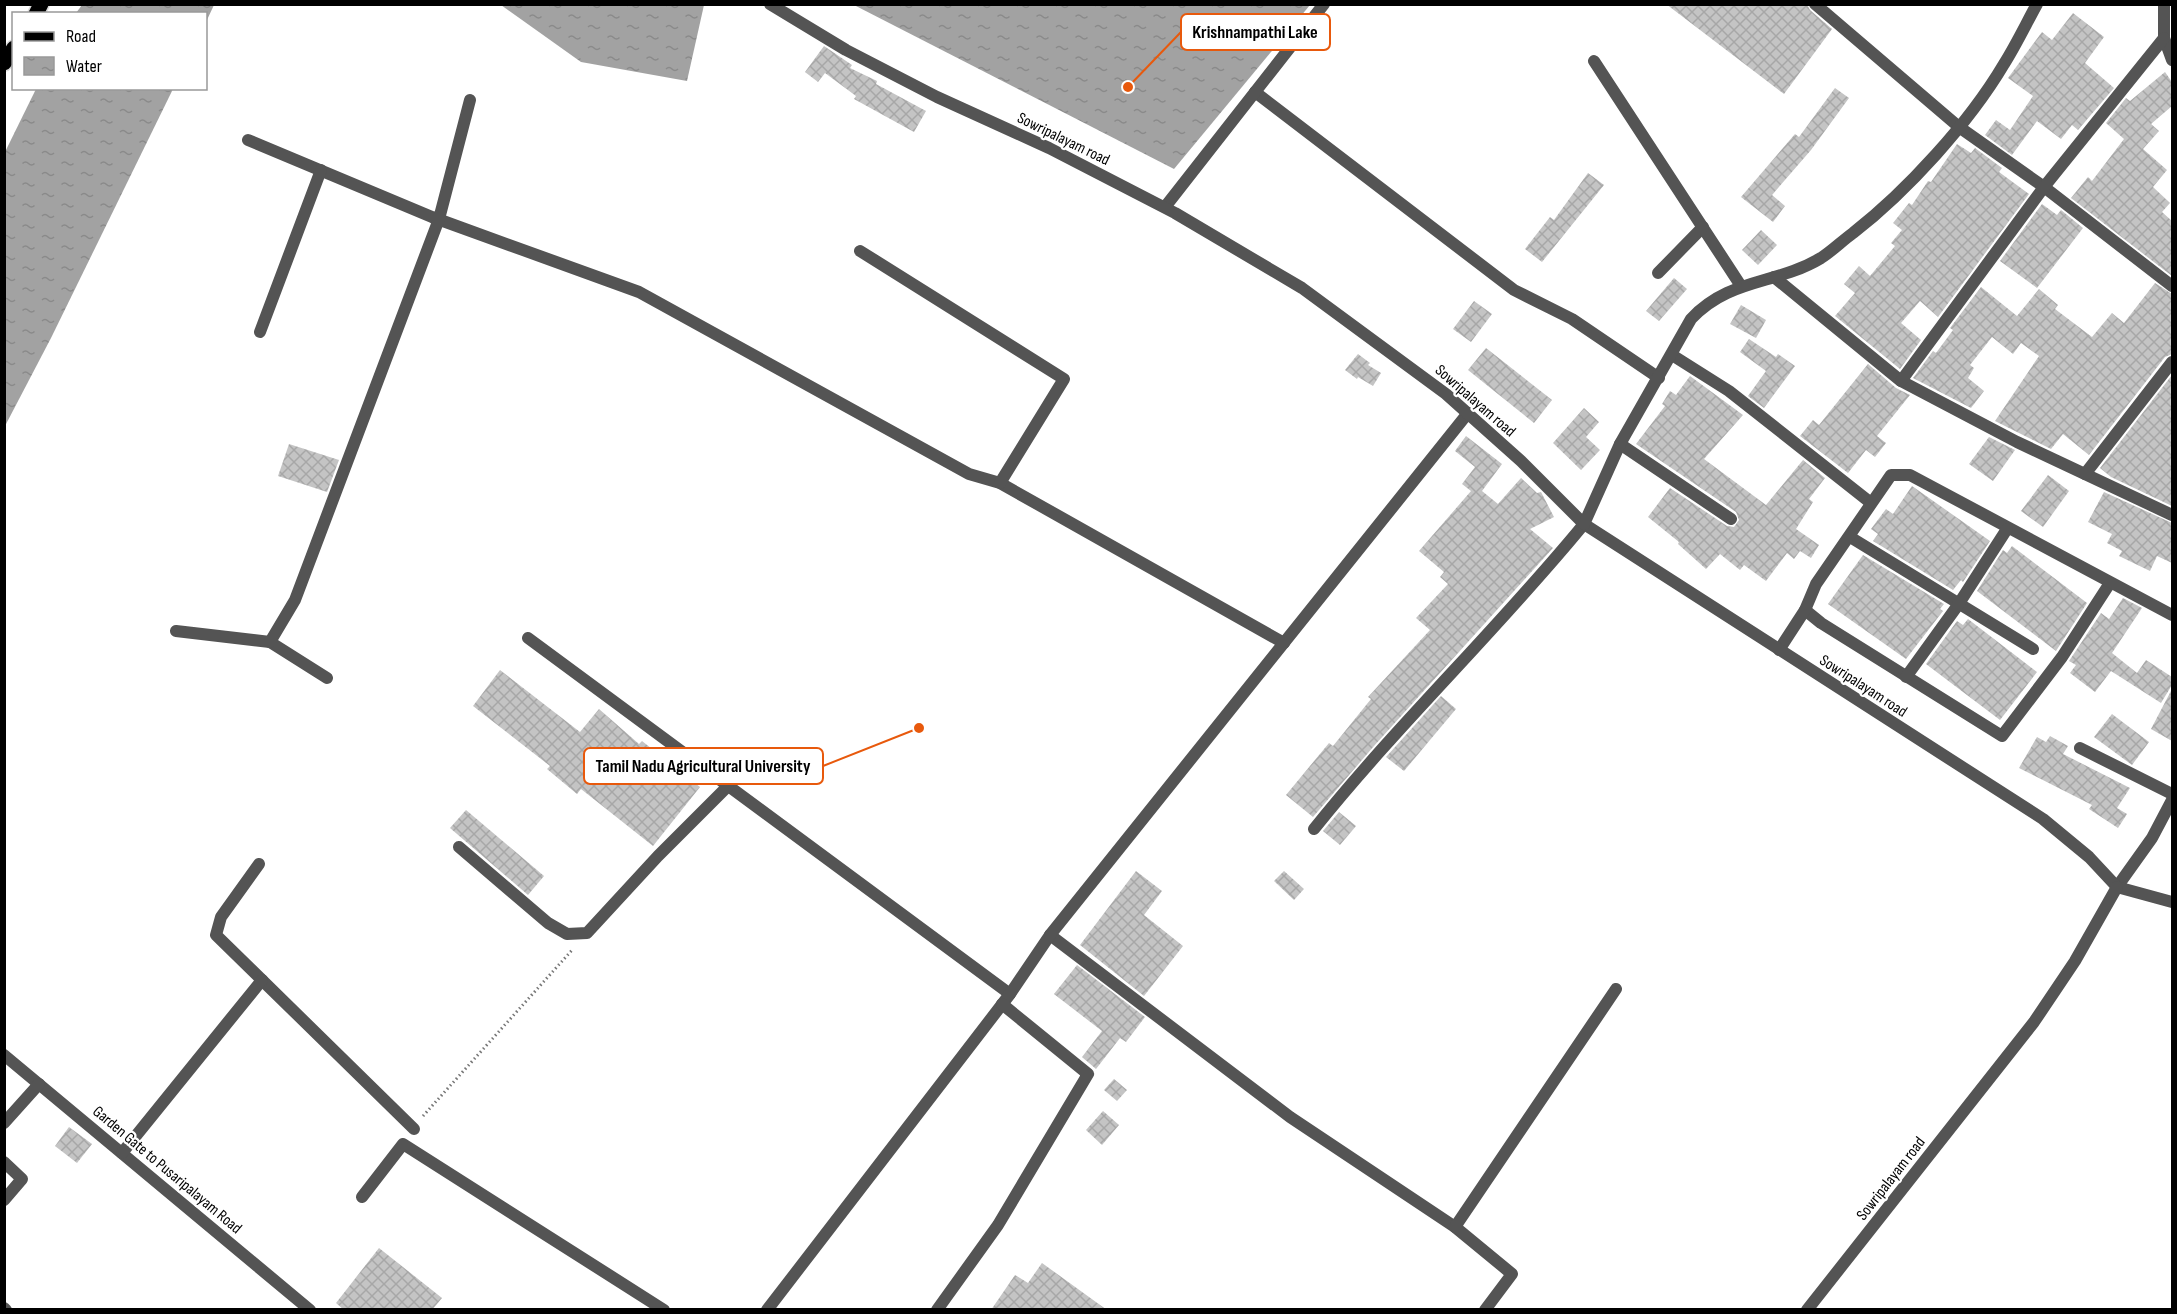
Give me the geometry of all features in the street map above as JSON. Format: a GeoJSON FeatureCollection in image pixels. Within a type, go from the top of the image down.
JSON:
{"type":"FeatureCollection","features":[{"type":"Feature","properties":{"kind":"street","name":"Sowripalayam road"},"geometry":{"type":"LineString","coordinates":[[770,4],[846,50],[937,97],[1049,148],[1165,207],[1302,288],[1389,349],[1468,413],[1521,461],[1584,524],[2043,819],[2089,857],[2117,887],[2075,961],[2034,1022],[1806,1310]]}},
{"type":"Feature","properties":{"kind":"street"},"geometry":{"type":"LineString","coordinates":[[1165,207],[1324,4]]}},
{"type":"Feature","properties":{"kind":"street"},"geometry":{"type":"LineString","coordinates":[[1815,4],[1959,127],[2044,187],[2172,286]]}},
{"type":"Feature","properties":{"kind":"street"},"geometry":{"type":"LineString","coordinates":[[1314,829],[1346,789],[1551,564],[1584,524],[1620,444],[1691,319],[1706,303],[1741,286],[1774,277],[1820,258],[1883,210],[1959,127],[2003,66],[2037,4]]}},
{"type":"Feature","properties":{"kind":"street"},"geometry":{"type":"LineString","coordinates":[[2164,4],[2164,38],[2172,60]]}},
{"type":"Feature","properties":{"kind":"street"},"geometry":{"type":"LineString","coordinates":[[1901,381],[2044,187],[2164,38]]}},
{"type":"Feature","properties":{"kind":"street"},"geometry":{"type":"LineString","coordinates":[[1594,62],[1741,286]]}},
{"type":"Feature","properties":{"kind":"street"},"geometry":{"type":"LineString","coordinates":[[1255,92],[1514,291],[1572,319],[1659,378]]}},
{"type":"Feature","properties":{"kind":"street"},"geometry":{"type":"LineString","coordinates":[[270,642],[295,600],[439,219],[470,100]]}},
{"type":"Feature","properties":{"kind":"street"},"geometry":{"type":"LineString","coordinates":[[248,140],[439,219],[639,292],[969,474],[1000,483],[1284,643]]}},
{"type":"Feature","properties":{"kind":"street"},"geometry":{"type":"LineString","coordinates":[[260,332],[321,170]]}},
{"type":"Feature","properties":{"kind":"street"},"geometry":{"type":"LineString","coordinates":[[1658,273],[1703,227]]}},
{"type":"Feature","properties":{"kind":"street"},"geometry":{"type":"LineString","coordinates":[[860,251],[1064,379],[1000,483]]}},
{"type":"Feature","properties":{"kind":"street"},"geometry":{"type":"LineString","coordinates":[[1774,277],[1901,381],[2085,474],[2172,514]]}},
{"type":"Feature","properties":{"kind":"street"},"geometry":{"type":"LineString","coordinates":[[1672,355],[1729,390],[1871,503]]}},
{"type":"Feature","properties":{"kind":"street"},"geometry":{"type":"LineString","coordinates":[[2085,474],[2172,362]]}},
{"type":"Feature","properties":{"kind":"street"},"geometry":{"type":"LineString","coordinates":[[767,1310],[1006,999],[1050,935],[1468,413]]}},
{"type":"Feature","properties":{"kind":"street"},"geometry":{"type":"LineString","coordinates":[[1620,444],[1731,519]]}},
{"type":"Feature","properties":{"kind":"street"},"geometry":{"type":"LineString","coordinates":[[1779,650],[1805,610],[1816,584],[1891,475],[1910,475],[2007,529],[2172,615]]}},
{"type":"Feature","properties":{"kind":"street"},"geometry":{"type":"LineString","coordinates":[[1906,677],[1958,604],[2007,529]]}},
{"type":"Feature","properties":{"kind":"street"},"geometry":{"type":"LineString","coordinates":[[1850,537],[2033,649]]}},
{"type":"Feature","properties":{"kind":"street"},"geometry":{"type":"LineString","coordinates":[[1805,610],[1821,623],[2002,736],[2062,657],[2110,583]]}},
{"type":"Feature","properties":{"kind":"street"},"geometry":{"type":"LineString","coordinates":[[176,632],[270,642],[327,678]]}},
{"type":"Feature","properties":{"kind":"street"},"geometry":{"type":"LineString","coordinates":[[528,638],[728,786],[1006,999],[1088,1074],[998,1225],[937,1310]]}},
{"type":"Feature","properties":{"kind":"street"},"geometry":{"type":"LineString","coordinates":[[2080,748],[2172,794]]}},
{"type":"Feature","properties":{"kind":"street"},"geometry":{"type":"LineString","coordinates":[[459,846],[548,923],[567,934],[587,933],[658,856],[728,786]]}},
{"type":"Feature","properties":{"kind":"street"},"geometry":{"type":"LineString","coordinates":[[2172,800],[2152,838],[2117,887],[2172,902]]}},
{"type":"Feature","properties":{"kind":"street"},"geometry":{"type":"LineString","coordinates":[[259,864],[221,916],[216,935],[414,1129]]}},
{"type":"Feature","properties":{"kind":"street"},"geometry":{"type":"LineString","coordinates":[[1050,935],[1290,1117],[1455,1227],[1512,1274],[1485,1310]]}},
{"type":"Feature","properties":{"kind":"street"},"geometry":{"type":"LineString","coordinates":[[122,1152],[262,980]]}},
{"type":"Feature","properties":{"kind":"street"},"geometry":{"type":"LineString","coordinates":[[1455,1227],[1616,989]]}},
{"type":"Feature","properties":{"kind":"street","name":"Garden Gate to Pusaripalayam Road"},"geometry":{"type":"LineString","coordinates":[[4,1055],[310,1310]]}},
{"type":"Feature","properties":{"kind":"street"},"geometry":{"type":"LineString","coordinates":[[4,1123],[39,1084]]}},
{"type":"Feature","properties":{"kind":"street"},"geometry":{"type":"LineString","coordinates":[[362,1197],[403,1144],[664,1310]]}},
{"type":"Feature","properties":{"kind":"street"},"geometry":{"type":"LineString","coordinates":[[4,1162],[22,1179],[4,1200]]}},
{"type":"Feature","properties":{"kind":"path"},"geometry":{"type":"LineString","coordinates":[[414,1129],[587,933]]}},
{"type":"Feature","properties":{"kind":"water"},"geometry":{"type":"Polygon","coordinates":[[[82,4],[214,5],[207,20],[207,12],[77,12],[82,4]]]}},
{"type":"Feature","properties":{"kind":"water"},"geometry":{"type":"Polygon","coordinates":[[[1310,4],[1174,169],[854,5],[1310,4]]]}},
{"type":"Feature","properties":{"kind":"water"},"geometry":{"type":"Polygon","coordinates":[[[501,5],[704,5],[687,81],[581,62],[501,5]]]}},
{"type":"Feature","properties":{"kind":"water"},"geometry":{"type":"Polygon","coordinates":[[[36,90],[173,90],[51,338],[5,426],[5,152],[36,90]]]}},
{"type":"Feature","properties":{"kind":"building"},"geometry":{"type":"Polygon","coordinates":[[[1666,4],[1807,4],[1810,10],[1832,29],[1784,94],[1666,4]]]}},
{"type":"Feature","properties":{"kind":"building"},"geometry":{"type":"Polygon","coordinates":[[[2073,13],[2104,37],[2085,63],[2114,88],[2078,130],[2072,125],[2061,139],[2037,121],[2012,155],[1985,135],[1996,120],[2010,130],[2033,96],[2008,78],[2042,32],[2052,40],[2073,13]]]}},
{"type":"Feature","properties":{"kind":"building"},"geometry":{"type":"Polygon","coordinates":[[[824,46],[852,65],[850,68],[877,81],[876,84],[926,111],[914,132],[854,99],[856,96],[825,73],[818,82],[805,72],[824,46]]]}},
{"type":"Feature","properties":{"kind":"building"},"geometry":{"type":"Polygon","coordinates":[[[2165,72],[2172,82],[2172,106],[2151,124],[2159,131],[2143,149],[2167,170],[2153,187],[2170,203],[2162,212],[2172,221],[2172,276],[2071,198],[2088,177],[2092,181],[2124,139],[2106,123],[2126,98],[2130,101],[2165,72]]]}},
{"type":"Feature","properties":{"kind":"building"},"geometry":{"type":"Polygon","coordinates":[[[1835,88],[1849,98],[1811,150],[1772,195],[1785,206],[1773,222],[1741,197],[1795,134],[1799,137],[1835,88]]]}},
{"type":"Feature","properties":{"kind":"building"},"geometry":{"type":"Polygon","coordinates":[[[1957,144],[1971,153],[1975,148],[2002,168],[1999,172],[2029,194],[1938,317],[1920,301],[1901,323],[1921,340],[1900,369],[1835,316],[1855,293],[1844,284],[1859,266],[1870,276],[1895,246],[1891,243],[1902,230],[1893,223],[1909,203],[1912,205],[1928,181],[1931,182],[1957,144]]]}},
{"type":"Feature","properties":{"kind":"building"},"geometry":{"type":"Polygon","coordinates":[[[1588,173],[1604,185],[1542,262],[1525,249],[1550,217],[1554,220],[1588,173]]]}},
{"type":"Feature","properties":{"kind":"building"},"geometry":{"type":"Polygon","coordinates":[[[2042,204],[2057,215],[2061,210],[2083,228],[2037,288],[2000,261],[2042,204]]]}},
{"type":"Feature","properties":{"kind":"building"},"geometry":{"type":"Polygon","coordinates":[[[1761,230],[1777,245],[1758,265],[1742,250],[1761,230]]]}},
{"type":"Feature","properties":{"kind":"building"},"geometry":{"type":"Polygon","coordinates":[[[1674,278],[1687,289],[1659,321],[1646,311],[1674,278]]]}},
{"type":"Feature","properties":{"kind":"building"},"geometry":{"type":"Polygon","coordinates":[[[2155,283],[2172,294],[2172,354],[2165,357],[2089,455],[2063,434],[2051,449],[1995,421],[2039,356],[2021,343],[2013,354],[1992,337],[1970,365],[1974,368],[1968,378],[1984,391],[1971,408],[1913,378],[1933,351],[1936,353],[1953,330],[1950,328],[1981,287],[2017,316],[2039,289],[2058,305],[2055,309],[2092,337],[2112,313],[2124,323],[2155,283]]]}},
{"type":"Feature","properties":{"kind":"building"},"geometry":{"type":"Polygon","coordinates":[[[1474,301],[1492,314],[1471,342],[1453,329],[1474,301]]]}},
{"type":"Feature","properties":{"kind":"building"},"geometry":{"type":"Polygon","coordinates":[[[1741,305],[1766,320],[1756,338],[1730,324],[1741,305]]]}},
{"type":"Feature","properties":{"kind":"building"},"geometry":{"type":"Polygon","coordinates":[[[1749,339],[1776,357],[1778,354],[1795,366],[1764,408],[1748,396],[1766,371],[1740,352],[1749,339]]]}},
{"type":"Feature","properties":{"kind":"building"},"geometry":{"type":"Polygon","coordinates":[[[1486,348],[1552,400],[1534,423],[1468,370],[1486,348]]]}},
{"type":"Feature","properties":{"kind":"building"},"geometry":{"type":"Polygon","coordinates":[[[1358,354],[1370,363],[1368,365],[1381,373],[1373,386],[1358,377],[1357,379],[1345,370],[1358,354]]]}},
{"type":"Feature","properties":{"kind":"building"},"geometry":{"type":"Polygon","coordinates":[[[1868,364],[1896,388],[1910,395],[1877,436],[1886,443],[1875,457],[1866,450],[1848,473],[1800,436],[1813,420],[1819,425],[1868,364]]]}},
{"type":"Feature","properties":{"kind":"building"},"geometry":{"type":"Polygon","coordinates":[[[2172,375],[2172,506],[2111,477],[2100,468],[2172,375]]]}},
{"type":"Feature","properties":{"kind":"building"},"geometry":{"type":"Polygon","coordinates":[[[1690,376],[1743,415],[1704,459],[1766,505],[1803,460],[1825,478],[1809,499],[1813,502],[1796,529],[1819,545],[1811,558],[1800,551],[1794,559],[1787,553],[1766,581],[1744,565],[1740,570],[1720,554],[1706,569],[1678,544],[1679,542],[1648,517],[1670,488],[1727,526],[1734,527],[1739,520],[1736,512],[1636,444],[1665,406],[1662,404],[1670,391],[1676,395],[1690,376]]]}},
{"type":"Feature","properties":{"kind":"building"},"geometry":{"type":"Polygon","coordinates":[[[1584,408],[1599,422],[1586,437],[1600,450],[1581,470],[1553,443],[1584,408]]]}},
{"type":"Feature","properties":{"kind":"building"},"geometry":{"type":"Polygon","coordinates":[[[1466,436],[1502,464],[1482,491],[1498,504],[1521,478],[1537,493],[1541,492],[1554,517],[1530,529],[1553,548],[1313,817],[1286,795],[1329,743],[1333,746],[1371,699],[1368,697],[1430,630],[1416,618],[1448,584],[1440,577],[1444,572],[1419,551],[1471,491],[1462,484],[1475,467],[1455,451],[1466,436]]]}},
{"type":"Feature","properties":{"kind":"building"},"geometry":{"type":"Polygon","coordinates":[[[1989,437],[2015,450],[1993,481],[1969,464],[1989,437]]]}},
{"type":"Feature","properties":{"kind":"building"},"geometry":{"type":"Polygon","coordinates":[[[289,444],[339,460],[327,492],[278,476],[289,444]]]}},
{"type":"Feature","properties":{"kind":"building"},"geometry":{"type":"Polygon","coordinates":[[[2048,475],[2069,491],[2043,527],[2021,511],[2048,475]]]}},
{"type":"Feature","properties":{"kind":"building"},"geometry":{"type":"Polygon","coordinates":[[[1912,486],[1990,541],[1963,582],[1961,580],[1953,590],[1873,541],[1878,534],[1871,529],[1886,509],[1893,514],[1912,486]]]}},
{"type":"Feature","properties":{"kind":"building"},"geometry":{"type":"Polygon","coordinates":[[[2104,492],[2172,523],[2172,563],[2157,556],[2150,571],[2119,556],[2122,551],[2107,543],[2112,534],[2088,522],[2104,492]]]}},
{"type":"Feature","properties":{"kind":"building"},"geometry":{"type":"Polygon","coordinates":[[[2012,546],[2087,603],[2056,651],[1977,591],[2003,550],[2007,553],[2012,546]]]}},
{"type":"Feature","properties":{"kind":"building"},"geometry":{"type":"Polygon","coordinates":[[[1863,555],[1944,604],[1940,609],[1943,611],[1906,659],[1828,604],[1863,555]]]}},
{"type":"Feature","properties":{"kind":"building"},"geometry":{"type":"Polygon","coordinates":[[[2123,598],[2142,608],[2112,653],[2137,673],[2146,660],[2172,677],[2172,685],[2161,703],[2111,671],[2095,692],[2070,673],[2076,665],[2069,661],[2101,613],[2109,619],[2123,598]]]}},
{"type":"Feature","properties":{"kind":"building"},"geometry":{"type":"Polygon","coordinates":[[[1968,619],[2037,672],[2000,720],[1926,664],[1957,621],[1963,625],[1968,619]]]}},
{"type":"Feature","properties":{"kind":"building"},"geometry":{"type":"Polygon","coordinates":[[[500,670],[580,732],[599,709],[639,744],[642,741],[700,787],[653,846],[581,789],[577,794],[547,769],[550,766],[473,706],[500,670]]]}},
{"type":"Feature","properties":{"kind":"building"},"geometry":{"type":"Polygon","coordinates":[[[2172,689],[2172,741],[2151,729],[2172,689]]]}},
{"type":"Feature","properties":{"kind":"building"},"geometry":{"type":"Polygon","coordinates":[[[1441,696],[1456,709],[1404,771],[1386,757],[1441,696]]]}},
{"type":"Feature","properties":{"kind":"building"},"geometry":{"type":"Polygon","coordinates":[[[2112,714],[2149,742],[2132,765],[2094,737],[2112,714]]]}},
{"type":"Feature","properties":{"kind":"building"},"geometry":{"type":"Polygon","coordinates":[[[2050,736],[2068,746],[2063,754],[2130,788],[2117,808],[2127,814],[2118,828],[2089,809],[2092,805],[2019,768],[2037,737],[2046,742],[2050,736]]]}},
{"type":"Feature","properties":{"kind":"building"},"geometry":{"type":"Polygon","coordinates":[[[466,810],[544,876],[528,895],[450,828],[466,810]]]}},
{"type":"Feature","properties":{"kind":"building"},"geometry":{"type":"Polygon","coordinates":[[[1339,812],[1356,826],[1340,845],[1323,831],[1339,812]]]}},
{"type":"Feature","properties":{"kind":"building"},"geometry":{"type":"Polygon","coordinates":[[[1136,871],[1162,891],[1144,915],[1183,946],[1144,996],[1080,945],[1136,871]]]}},
{"type":"Feature","properties":{"kind":"building"},"geometry":{"type":"Polygon","coordinates":[[[1284,871],[1304,889],[1294,900],[1274,881],[1284,871]]]}},
{"type":"Feature","properties":{"kind":"building"},"geometry":{"type":"Polygon","coordinates":[[[1077,965],[1145,1017],[1126,1042],[1120,1038],[1096,1069],[1082,1057],[1102,1031],[1054,994],[1077,965]]]}},
{"type":"Feature","properties":{"kind":"building"},"geometry":{"type":"Polygon","coordinates":[[[1114,1079],[1127,1090],[1117,1101],[1104,1090],[1114,1079]]]}},
{"type":"Feature","properties":{"kind":"building"},"geometry":{"type":"Polygon","coordinates":[[[1103,1111],[1119,1125],[1102,1145],[1086,1130],[1103,1111]]]}},
{"type":"Feature","properties":{"kind":"building"},"geometry":{"type":"Polygon","coordinates":[[[69,1127],[92,1144],[77,1163],[55,1146],[69,1127]]]}},
{"type":"Feature","properties":{"kind":"building"},"geometry":{"type":"Polygon","coordinates":[[[379,1248],[442,1298],[432,1310],[344,1310],[336,1303],[379,1248]]]}},
{"type":"Feature","properties":{"kind":"building"},"geometry":{"type":"Polygon","coordinates":[[[1042,1263],[1107,1310],[991,1310],[1015,1275],[1028,1283],[1042,1263]]]}},
{"type":"Feature","properties":{"kind":"place","name":"Krishnampathi Lake"},"geometry":{"type":"Point","coordinates":[1128,87]}},
{"type":"Feature","properties":{"kind":"place","name":"Tamil Nadu Agricultural University"},"geometry":{"type":"Point","coordinates":[919,728]}}]}
